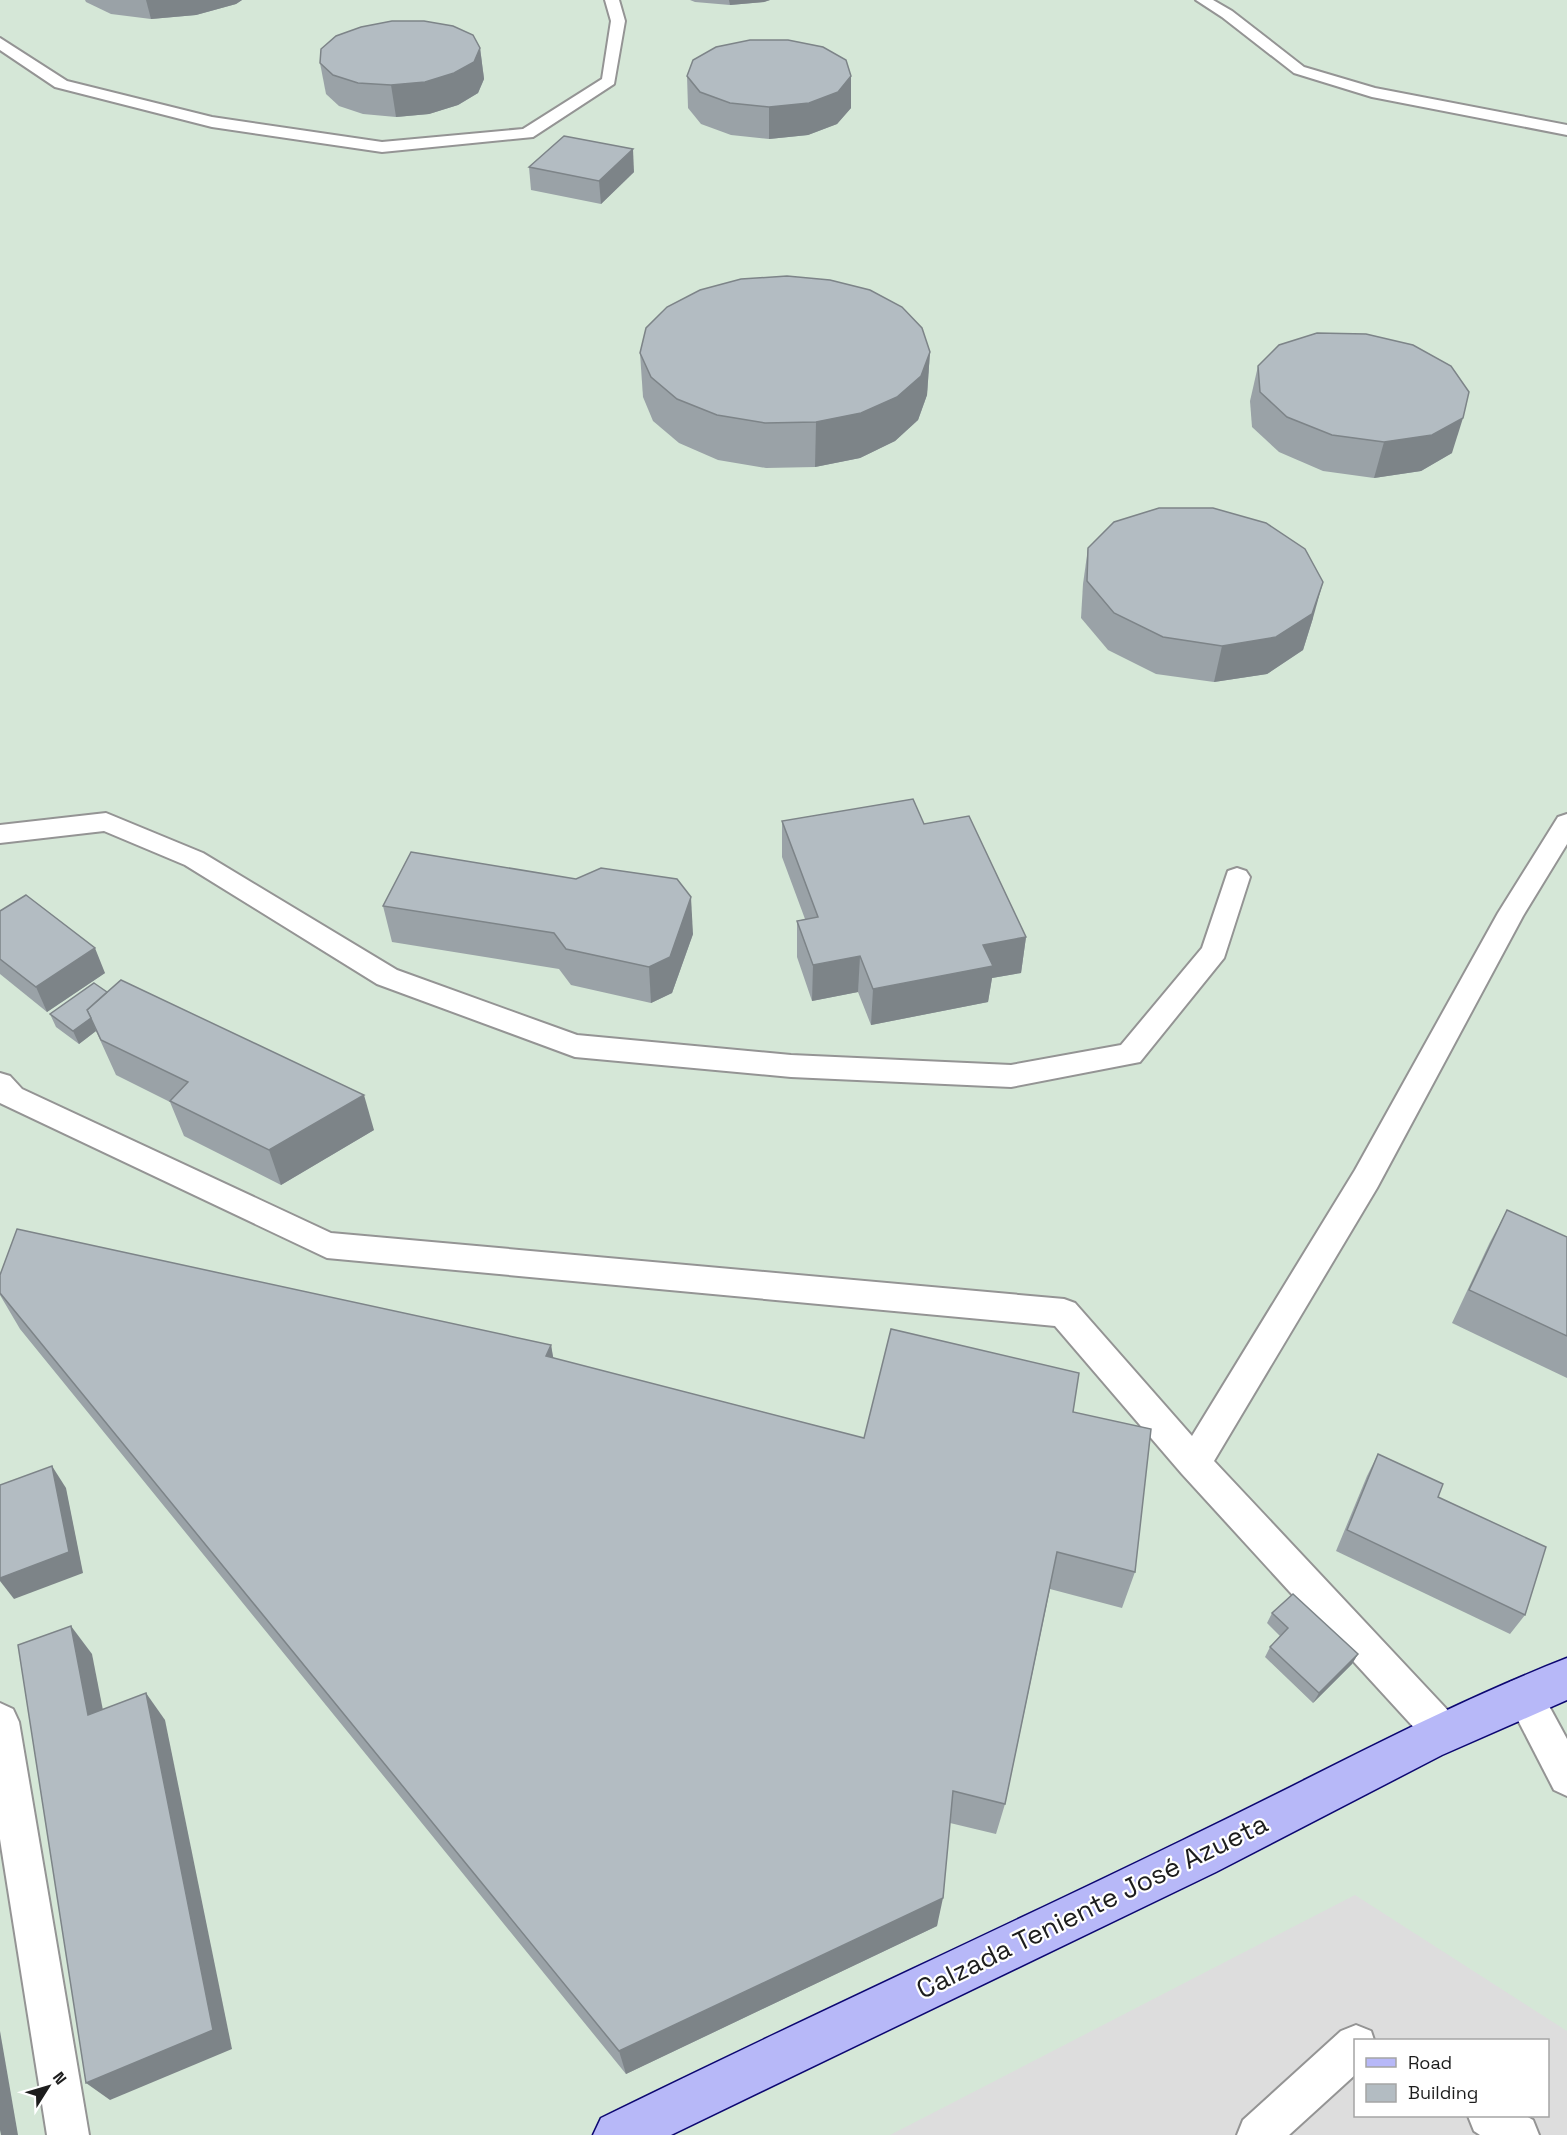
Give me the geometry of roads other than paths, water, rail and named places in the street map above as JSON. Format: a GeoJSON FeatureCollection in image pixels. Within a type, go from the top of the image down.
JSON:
{"type":"FeatureCollection","features":[{"type":"Feature","properties":{"kind":"main road","name":"Calzada Teniente José Azueta"},"geometry":{"type":"LineString","coordinates":[[624,2134],[1203,1854],[1442,1731],[1523,1695],[1567,1679]]}},
{"type":"Feature","properties":{"kind":"lane"},"geometry":{"type":"LineString","coordinates":[[0,43],[61,84],[212,122],[382,147],[527,134],[609,81],[618,21],[612,0]]}},
{"type":"Feature","properties":{"kind":"lane"},"geometry":{"type":"LineString","coordinates":[[1203,0],[1227,14],[1299,70],[1372,92],[1567,130]]}},
{"type":"Feature","properties":{"kind":"lane"},"geometry":{"type":"LineString","coordinates":[[0,834],[106,822],[194,859],[387,977],[575,1046],[791,1066],[1011,1076],[1130,1054],[1214,951],[1237,877]]}},
{"type":"Feature","properties":{"kind":"lane"},"geometry":{"type":"LineString","coordinates":[[1194,1463],[1366,1179],[1511,912],[1567,823]]}},
{"type":"Feature","properties":{"kind":"lane"},"geometry":{"type":"LineString","coordinates":[[0,1084],[12,1097],[327,1245],[1064,1312],[1194,1463],[1442,1731]]}},
{"type":"Feature","properties":{"kind":"lane"},"geometry":{"type":"LineString","coordinates":[[1523,1695],[1567,1777]]}},
{"type":"Feature","properties":{"kind":"lane"},"geometry":{"type":"LineString","coordinates":[[0,1722],[68,2135]]}},
{"type":"Feature","properties":{"kind":"lane"},"geometry":{"type":"LineString","coordinates":[[1362,2039],[1368,2034],[1376,2039]]}},
{"type":"Feature","properties":{"kind":"lane"},"geometry":{"type":"LineString","coordinates":[[1258,2135],[1354,2048]]}},
{"type":"Feature","properties":{"kind":"lane"},"geometry":{"type":"LineString","coordinates":[[1492,2117],[1518,2135]]}}]}
